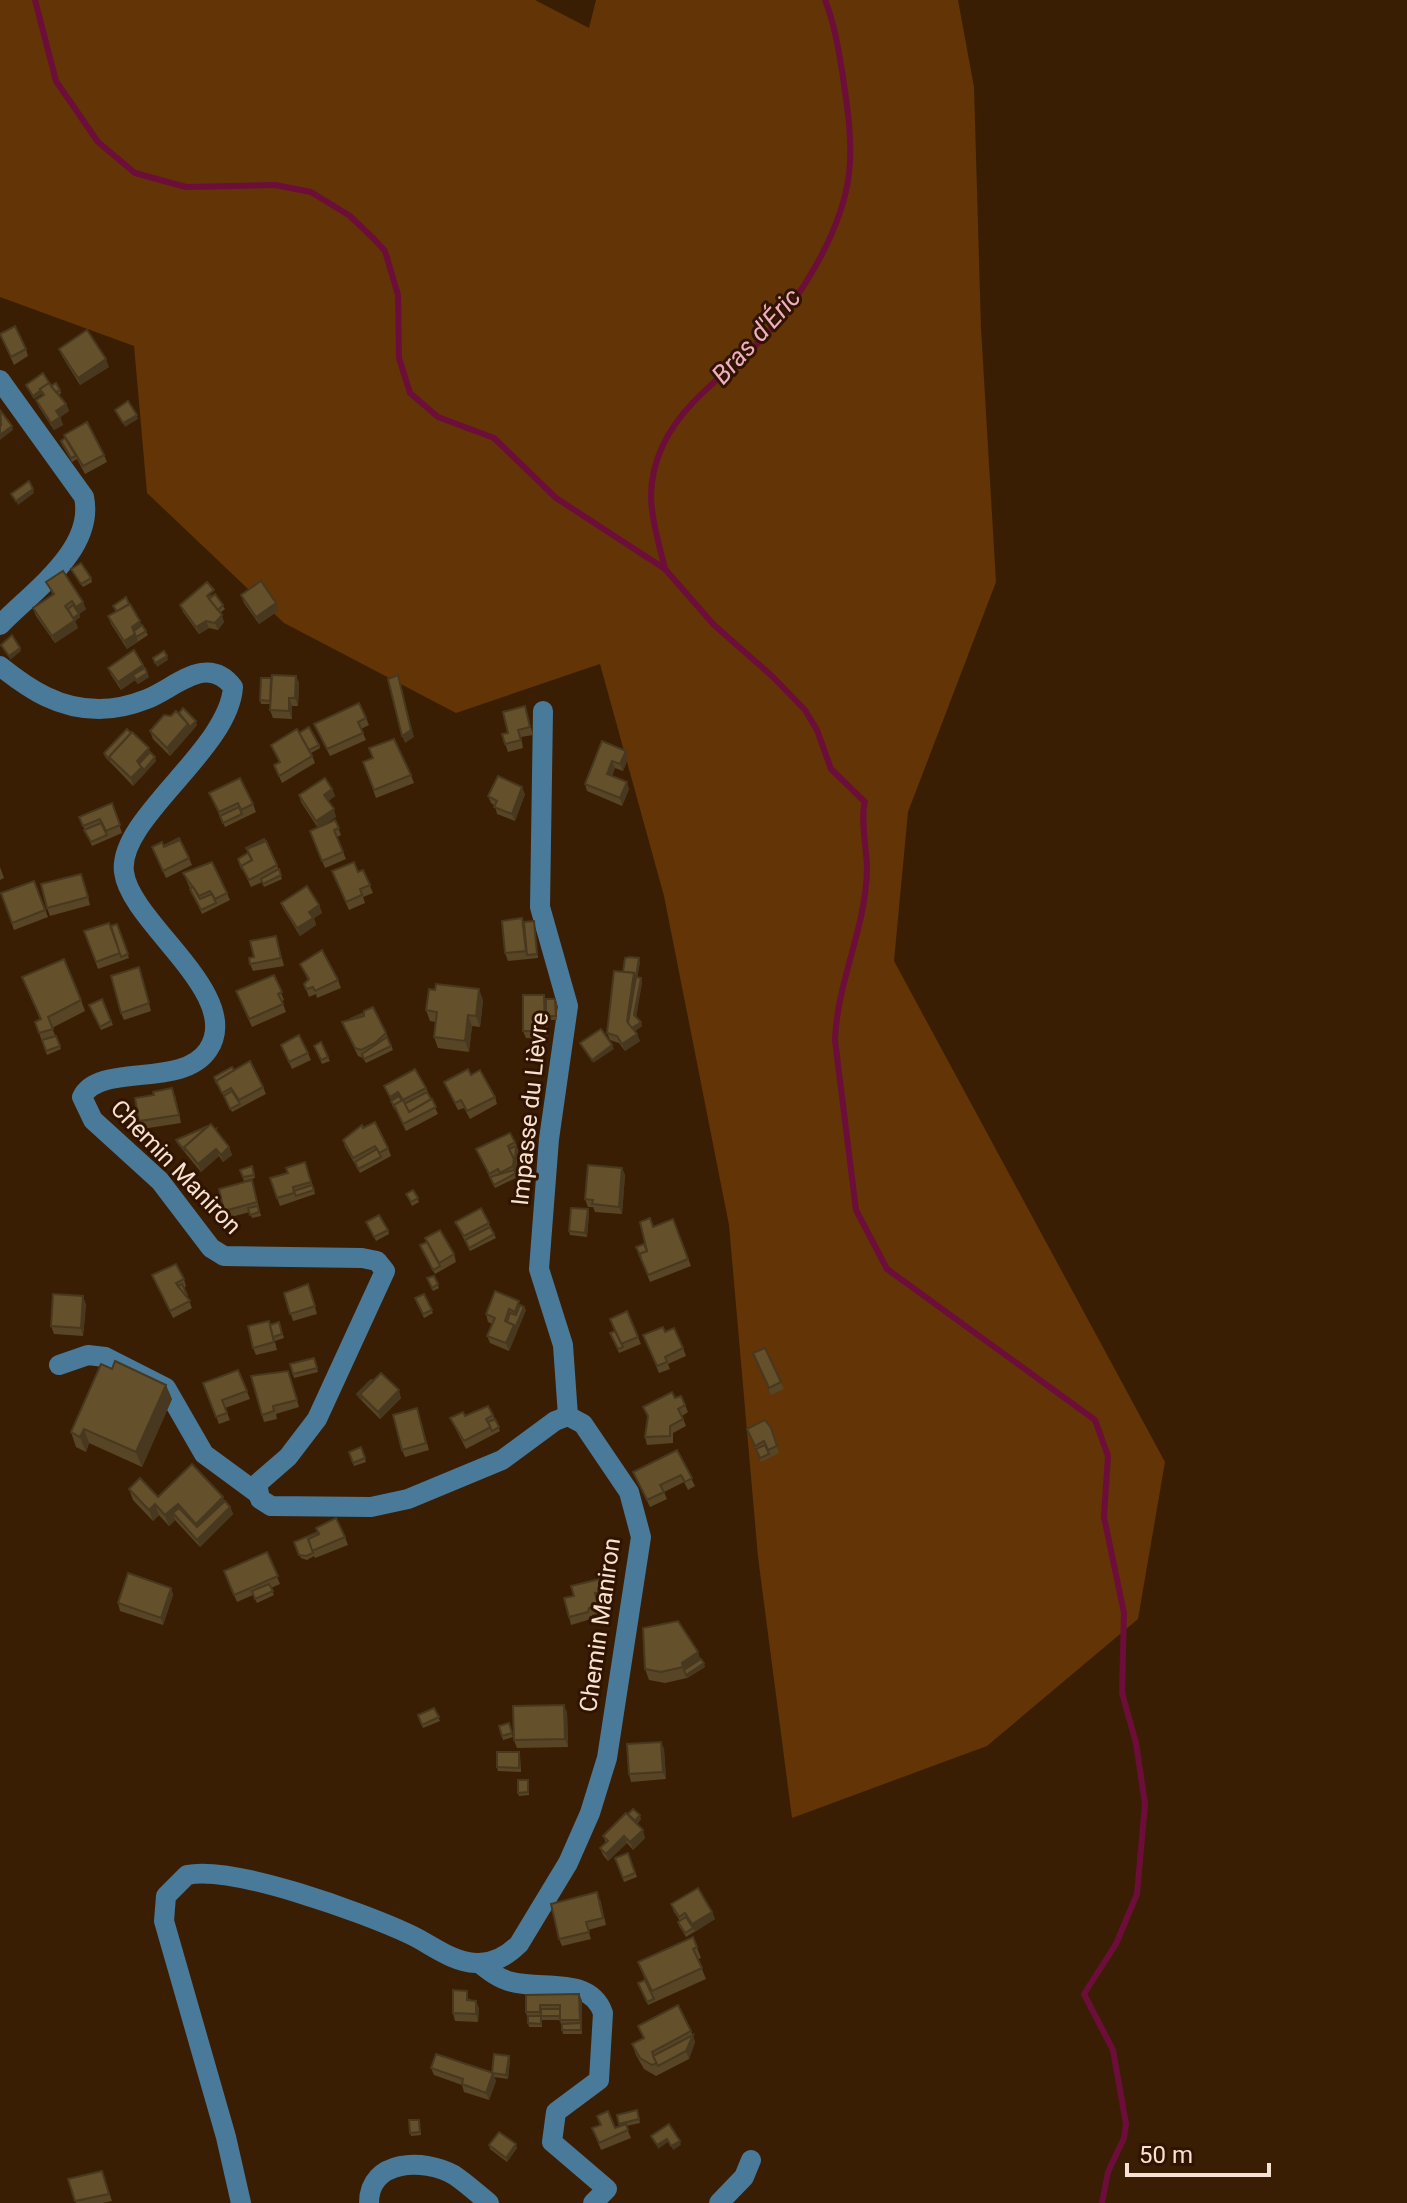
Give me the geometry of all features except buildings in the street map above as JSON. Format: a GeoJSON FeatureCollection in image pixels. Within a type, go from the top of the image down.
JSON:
{"type":"FeatureCollection","features":[{"type":"Feature","properties":{"kind":"street"},"geometry":{"type":"LineString","coordinates":[[0,380],[84,497],[87,513],[84,532],[71,551],[0,625]]}},
{"type":"Feature","properties":{"kind":"street","name":"Chemin Maniron"},"geometry":{"type":"LineString","coordinates":[[0,666],[28,689],[58,703],[97,709],[123,707],[150,698],[194,673],[218,674],[233,687],[226,719],[143,824],[124,853],[123,867],[137,903],[177,950],[204,994],[216,1024],[211,1043],[201,1058],[175,1071],[103,1081],[85,1090],[82,1097],[93,1120],[160,1181],[211,1248],[224,1256],[362,1258],[377,1261],[385,1271],[317,1419],[288,1457],[257,1484],[257,1493]]}},
{"type":"Feature","properties":{"kind":"street","name":"Impasse du Lièvre"},"geometry":{"type":"LineString","coordinates":[[543,711],[540,907],[568,1006],[549,1139],[539,1269],[563,1345],[568,1416]]}},
{"type":"Feature","properties":{"kind":"street"},"geometry":{"type":"LineString","coordinates":[[59,1365],[88,1355],[105,1357],[166,1388],[204,1454],[271,1506],[371,1507],[408,1499],[502,1460],[555,1421],[568,1416]]}},
{"type":"Feature","properties":{"kind":"street","name":"Chemin Maniron"},"geometry":{"type":"LineString","coordinates":[[479,1963],[500,1959],[519,1944],[568,1863],[590,1813],[607,1758],[625,1652],[641,1537],[629,1492],[583,1424],[568,1416]]}},
{"type":"Feature","properties":{"kind":"street"},"geometry":{"type":"LineString","coordinates":[[241,2203],[226,2137],[164,1921],[166,1896],[187,1875],[213,1873],[311,1898],[365,1914],[453,1958],[479,1963],[513,1983],[586,1990],[594,1995],[603,2013],[599,2080],[556,2112],[552,2142],[607,2189],[593,2203]]}},
{"type":"Feature","properties":{"kind":"street"},"geometry":{"type":"LineString","coordinates":[[719,2203],[744,2177],[751,2160]]}},
{"type":"Feature","properties":{"kind":"street"},"geometry":{"type":"LineString","coordinates":[[369,2203],[375,2178],[386,2170],[408,2165],[432,2167],[454,2175],[489,2203]]}},
{"type":"Feature","properties":{"kind":"shaded area"},"geometry":{"type":"Polygon","coordinates":[[[0,0],[535,0],[589,28],[596,0],[958,0],[974,87],[981,328],[996,582],[908,812],[894,961],[1165,1462],[1138,1619],[987,1746],[792,1818],[758,1557],[729,1225],[664,896],[600,664],[456,713],[284,623],[147,493],[134,346],[0,297],[0,0]]]}},
{"type":"Feature","properties":{"kind":"waterway"},"geometry":{"type":"LineString","coordinates":[[35,0],[56,81],[98,142],[135,173],[186,187],[275,185],[311,192],[350,216],[374,239],[385,251],[398,295],[399,358],[410,393],[438,417],[494,438],[556,498],[665,569],[714,625],[805,710],[817,730],[831,769],[865,802],[865,891],[841,997],[835,1040],[856,1210],[887,1269],[1095,1420],[1108,1456],[1104,1517],[1124,1613],[1122,1693],[1136,1743],[1145,1804],[1137,1894],[1116,1944],[1084,1994],[1113,2050],[1126,2124],[1124,2138],[1108,2172],[1102,2203]]}},
{"type":"Feature","properties":{"kind":"waterway","name":"Bras d'Éric"},"geometry":{"type":"LineString","coordinates":[[665,569],[651,493],[652,478],[663,445],[693,402],[758,343],[789,308],[828,242],[845,196],[850,161],[849,122],[837,44],[825,0]]}}]}
